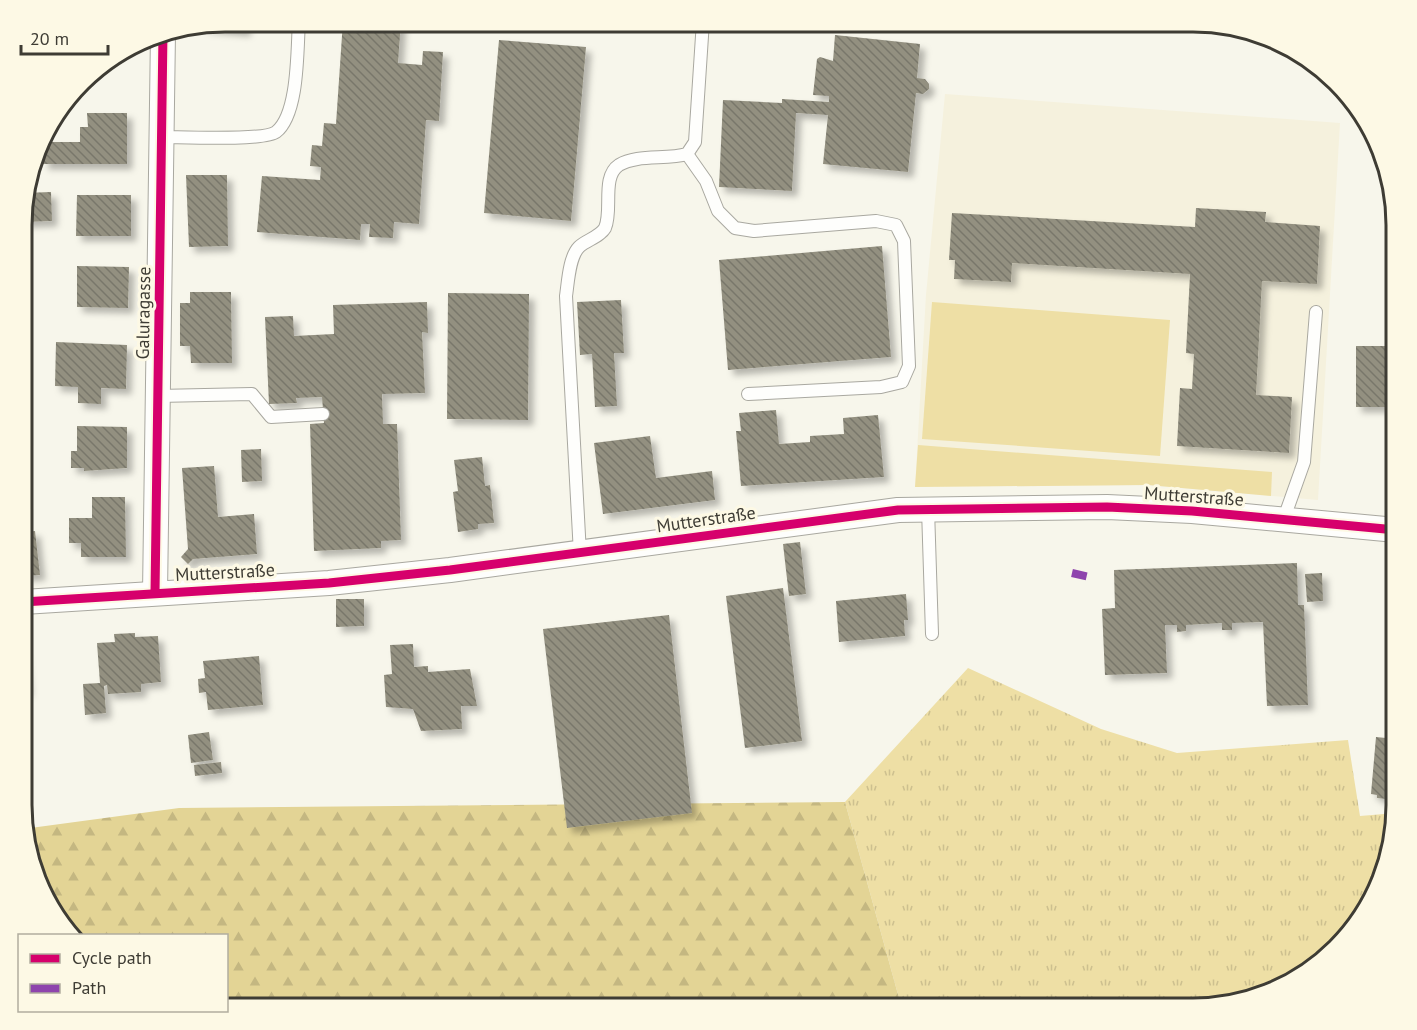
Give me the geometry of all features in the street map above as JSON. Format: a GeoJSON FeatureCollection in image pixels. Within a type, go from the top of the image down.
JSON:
{"type":"FeatureCollection","features":[{"type":"Feature","properties":{"kind":"street","name":"Galuragasse"},"geometry":{"type":"LineString","coordinates":[[155,593],[163,42]]}},
{"type":"Feature","properties":{"kind":"street","name":"Mutterstraße"},"geometry":{"type":"LineString","coordinates":[[32,601],[329,582],[579,554],[898,510],[1107,507],[1192,511],[1385,529]]}},
{"type":"Feature","properties":{"kind":"lane"},"geometry":{"type":"LineString","coordinates":[[162,137],[258,137],[275,134],[287,120],[295,81],[299,32]]}},
{"type":"Feature","properties":{"kind":"lane"},"geometry":{"type":"LineString","coordinates":[[579,554],[566,296],[572,262],[578,248],[604,230],[608,216],[610,181],[616,167],[628,160],[671,159],[687,154],[695,142],[702,32]]}},
{"type":"Feature","properties":{"kind":"lane"},"geometry":{"type":"LineString","coordinates":[[687,154],[706,180],[718,211],[735,228],[754,231],[876,221],[896,225],[904,241],[909,366],[902,382],[881,387],[748,394]]}},
{"type":"Feature","properties":{"kind":"lane"},"geometry":{"type":"LineString","coordinates":[[1283,521],[1304,462],[1316,312]]}},
{"type":"Feature","properties":{"kind":"lane"},"geometry":{"type":"LineString","coordinates":[[158,396],[252,394],[271,417],[323,414]]}},
{"type":"Feature","properties":{"kind":"lane"},"geometry":{"type":"LineString","coordinates":[[928,509],[932,634]]}},
{"type":"Feature","properties":{"kind":"shaded area"},"geometry":{"type":"Polygon","coordinates":[[[945,94],[1340,123],[1318,500],[1148,485],[915,487],[926,295],[945,94]]]}},
{"type":"Feature","properties":{"kind":"green space"},"geometry":{"type":"Polygon","coordinates":[[[932,302],[1170,320],[1160,456],[922,439],[932,302]]]}},
{"type":"Feature","properties":{"kind":"green space"},"geometry":{"type":"Polygon","coordinates":[[[918,445],[1272,472],[1271,496],[1148,485],[915,487],[918,445]]]}},
{"type":"Feature","properties":{"kind":"green space"},"geometry":{"type":"Polygon","coordinates":[[[968,668],[1101,729],[1177,753],[1348,740],[1360,816],[1385,814],[1385,818],[1382,843],[1375,867],[1366,891],[1346,923],[1320,951],[1300,966],[1278,979],[1254,988],[1230,995],[1192,999],[899,999],[845,802],[968,668]]]}},
{"type":"Feature","properties":{"kind":"green space"},"geometry":{"type":"Polygon","coordinates":[[[845,802],[899,999],[228,998],[228,934],[80,934],[57,902],[38,855],[33,828],[179,808],[845,802]]]}},
{"type":"Feature","properties":{"kind":"building"},"geometry":{"type":"Polygon","coordinates":[[[342,32],[400,32],[398,63],[422,65],[423,51],[443,52],[439,121],[426,120],[419,224],[394,222],[393,238],[369,237],[370,224],[361,224],[360,240],[257,232],[262,176],[320,180],[321,167],[310,166],[312,145],[322,146],[324,123],[336,124],[342,32]]]}},
{"type":"Feature","properties":{"kind":"building"},"geometry":{"type":"Polygon","coordinates":[[[835,35],[920,44],[917,78],[925,79],[929,84],[929,89],[923,94],[916,93],[908,172],[823,164],[828,115],[796,113],[792,191],[719,187],[723,100],[782,103],[782,99],[829,102],[829,96],[813,95],[817,59],[820,57],[833,61],[835,35]]]}},
{"type":"Feature","properties":{"kind":"building"},"geometry":{"type":"Polygon","coordinates":[[[499,40],[586,47],[571,221],[484,213],[499,40]]]}},
{"type":"Feature","properties":{"kind":"building"},"geometry":{"type":"Polygon","coordinates":[[[87,113],[127,113],[127,164],[43,164],[50,142],[80,142],[80,127],[88,127],[87,113]]]}},
{"type":"Feature","properties":{"kind":"building"},"geometry":{"type":"Polygon","coordinates":[[[186,175],[227,175],[228,246],[189,247],[186,175]]]}},
{"type":"Feature","properties":{"kind":"building"},"geometry":{"type":"Polygon","coordinates":[[[51,192],[52,221],[32,222],[34,193],[51,192]]]}},
{"type":"Feature","properties":{"kind":"building"},"geometry":{"type":"Polygon","coordinates":[[[77,195],[131,195],[131,236],[76,236],[77,195]]]}},
{"type":"Feature","properties":{"kind":"building"},"geometry":{"type":"Polygon","coordinates":[[[1196,208],[1266,212],[1265,222],[1320,226],[1317,284],[1262,281],[1256,395],[1292,397],[1289,453],[1177,446],[1180,388],[1192,389],[1194,354],[1186,353],[1190,274],[1012,263],[1011,282],[954,279],[955,260],[949,260],[952,213],[1195,227],[1196,208]]]}},
{"type":"Feature","properties":{"kind":"building"},"geometry":{"type":"Polygon","coordinates":[[[882,246],[891,357],[728,370],[719,260],[882,246]]]}},
{"type":"Feature","properties":{"kind":"building"},"geometry":{"type":"Polygon","coordinates":[[[77,266],[129,267],[128,308],[77,307],[77,266]]]}},
{"type":"Feature","properties":{"kind":"building"},"geometry":{"type":"Polygon","coordinates":[[[190,292],[231,292],[232,363],[191,363],[190,346],[180,346],[180,303],[190,303],[190,292]]]}},
{"type":"Feature","properties":{"kind":"building"},"geometry":{"type":"Polygon","coordinates":[[[448,293],[529,294],[528,420],[447,419],[448,293]]]}},
{"type":"Feature","properties":{"kind":"building"},"geometry":{"type":"Polygon","coordinates":[[[621,300],[624,353],[614,353],[617,406],[595,407],[592,354],[580,355],[577,302],[621,300]]]}},
{"type":"Feature","properties":{"kind":"building"},"geometry":{"type":"Polygon","coordinates":[[[427,302],[428,333],[422,332],[425,393],[382,394],[383,424],[397,424],[401,540],[381,541],[381,548],[314,551],[310,424],[324,423],[322,397],[296,398],[297,403],[269,404],[265,317],[293,316],[294,336],[334,334],[333,305],[427,302]]]}},
{"type":"Feature","properties":{"kind":"building"},"geometry":{"type":"Polygon","coordinates":[[[56,342],[127,345],[126,389],[101,388],[101,404],[78,403],[78,387],[55,386],[56,342]]]}},
{"type":"Feature","properties":{"kind":"building"},"geometry":{"type":"Polygon","coordinates":[[[1356,346],[1385,346],[1385,407],[1356,407],[1356,346]]]}},
{"type":"Feature","properties":{"kind":"building"},"geometry":{"type":"Polygon","coordinates":[[[776,410],[779,444],[810,442],[810,436],[844,434],[843,418],[878,415],[884,477],[741,486],[736,431],[741,431],[739,413],[776,410]]]}},
{"type":"Feature","properties":{"kind":"building"},"geometry":{"type":"Polygon","coordinates":[[[77,426],[127,427],[127,468],[84,471],[84,468],[71,468],[71,451],[77,451],[77,426]]]}},
{"type":"Feature","properties":{"kind":"building"},"geometry":{"type":"Polygon","coordinates":[[[650,436],[656,478],[712,471],[715,500],[603,514],[594,443],[650,436]]]}},
{"type":"Feature","properties":{"kind":"building"},"geometry":{"type":"Polygon","coordinates":[[[261,449],[262,481],[242,482],[241,450],[261,449]]]}},
{"type":"Feature","properties":{"kind":"building"},"geometry":{"type":"Polygon","coordinates":[[[482,457],[485,486],[490,485],[494,523],[478,524],[478,529],[458,532],[453,492],[458,491],[454,460],[482,457]]]}},
{"type":"Feature","properties":{"kind":"building"},"geometry":{"type":"Polygon","coordinates":[[[214,466],[218,517],[254,514],[257,554],[193,559],[188,564],[181,557],[188,549],[182,468],[214,466]]]}},
{"type":"Feature","properties":{"kind":"building"},"geometry":{"type":"Polygon","coordinates":[[[92,497],[125,497],[126,557],[81,557],[81,543],[69,543],[69,518],[92,518],[92,497]]]}},
{"type":"Feature","properties":{"kind":"building"},"geometry":{"type":"Polygon","coordinates":[[[32,531],[35,531],[40,575],[32,575],[32,531]]]}},
{"type":"Feature","properties":{"kind":"building"},"geometry":{"type":"Polygon","coordinates":[[[800,542],[806,594],[789,596],[783,544],[800,542]]]}},
{"type":"Feature","properties":{"kind":"building"},"geometry":{"type":"Polygon","coordinates":[[[1297,563],[1298,605],[1304,605],[1308,705],[1267,706],[1263,622],[1232,623],[1232,630],[1222,630],[1222,623],[1186,625],[1186,631],[1177,632],[1177,625],[1165,625],[1167,673],[1105,675],[1102,609],[1115,608],[1114,570],[1297,563]]]}},
{"type":"Feature","properties":{"kind":"building"},"geometry":{"type":"Polygon","coordinates":[[[1322,573],[1323,601],[1307,602],[1305,574],[1322,573]]]}},
{"type":"Feature","properties":{"kind":"building"},"geometry":{"type":"Polygon","coordinates":[[[783,588],[802,741],[745,748],[726,596],[783,588]]]}},
{"type":"Feature","properties":{"kind":"building"},"geometry":{"type":"Polygon","coordinates":[[[906,594],[908,620],[904,620],[905,636],[839,642],[836,601],[906,594]]]}},
{"type":"Feature","properties":{"kind":"building"},"geometry":{"type":"Polygon","coordinates":[[[336,599],[364,599],[364,626],[336,627],[336,599]]]}},
{"type":"Feature","properties":{"kind":"building"},"geometry":{"type":"Polygon","coordinates":[[[669,615],[692,813],[567,828],[543,629],[669,615]]]}},
{"type":"Feature","properties":{"kind":"building"},"geometry":{"type":"Polygon","coordinates":[[[135,633],[135,637],[158,636],[161,682],[141,684],[141,692],[108,694],[107,685],[104,686],[106,713],[85,715],[83,684],[100,683],[97,643],[115,642],[114,634],[135,633]]]}},
{"type":"Feature","properties":{"kind":"building"},"geometry":{"type":"Polygon","coordinates":[[[413,644],[414,667],[428,666],[428,672],[470,669],[477,706],[461,706],[462,729],[421,731],[413,709],[386,707],[384,675],[392,674],[390,645],[413,644]]]}},
{"type":"Feature","properties":{"kind":"building"},"geometry":{"type":"Polygon","coordinates":[[[259,656],[263,705],[208,710],[206,692],[199,693],[198,679],[205,678],[203,661],[259,656]]]}},
{"type":"Feature","properties":{"kind":"building"},"geometry":{"type":"Polygon","coordinates":[[[209,732],[213,760],[191,763],[188,735],[209,732]]]}},
{"type":"Feature","properties":{"kind":"building"},"geometry":{"type":"Polygon","coordinates":[[[1376,737],[1385,738],[1385,799],[1377,798],[1377,795],[1371,794],[1376,737]]]}},
{"type":"Feature","properties":{"kind":"building"},"geometry":{"type":"Polygon","coordinates":[[[221,762],[222,773],[195,776],[194,765],[221,762]]]}},
{"type":"Feature","properties":{"kind":"marked path"},"geometry":{"type":"LineString","coordinates":[[1072,573],[1094,578]]}},
{"type":"Feature","properties":{"kind":"cycle path"},"geometry":{"type":"LineString","coordinates":[[155,593],[163,42]]}},
{"type":"Feature","properties":{"kind":"cycle path"},"geometry":{"type":"LineString","coordinates":[[32,601],[329,583],[450,570],[898,510],[1107,507],[1192,511],[1385,529]]}}]}
